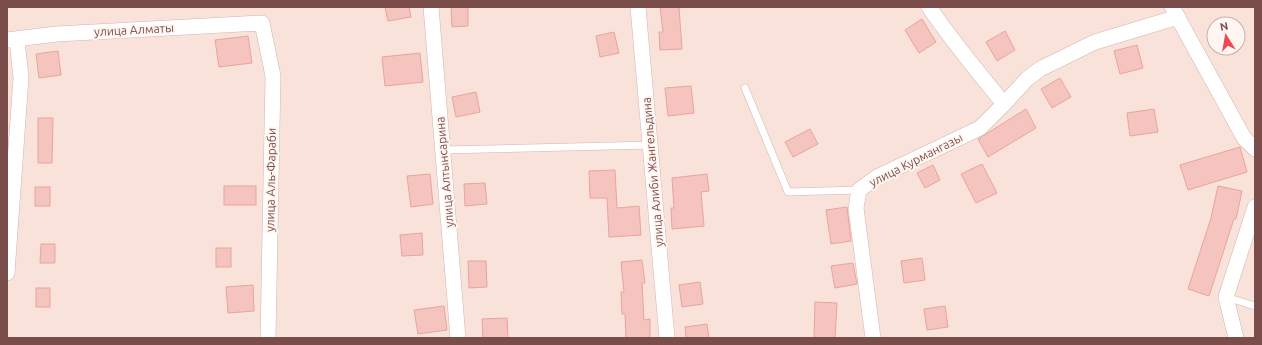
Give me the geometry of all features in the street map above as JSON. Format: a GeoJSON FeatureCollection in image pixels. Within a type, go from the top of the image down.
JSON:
{"type":"FeatureCollection","features":[{"type":"Feature","properties":{"kind":"street","name":"улица Алтынсарина"},"geometry":{"type":"LineString","coordinates":[[431,7],[458,338]]}},
{"type":"Feature","properties":{"kind":"street","name":"улица Алиби Жангельдина"},"geometry":{"type":"LineString","coordinates":[[638,7],[667,338]]}},
{"type":"Feature","properties":{"kind":"street"},"geometry":{"type":"LineString","coordinates":[[929,7],[966,58],[1004,104]]}},
{"type":"Feature","properties":{"kind":"street"},"geometry":{"type":"LineString","coordinates":[[1175,12],[1244,138],[1255,149]]}},
{"type":"Feature","properties":{"kind":"street","name":"улица Курмангазы"},"geometry":{"type":"LineString","coordinates":[[873,338],[856,208],[859,190],[877,177],[980,128],[1027,79],[1040,69],[1095,42],[1175,12]]}},
{"type":"Feature","properties":{"kind":"street","name":"улица Алматы"},"geometry":{"type":"LineString","coordinates":[[12,40],[57,34],[262,22]]}},
{"type":"Feature","properties":{"kind":"street","name":"улица Аль-Фараби"},"geometry":{"type":"LineString","coordinates":[[262,22],[273,76],[268,338]]}},
{"type":"Feature","properties":{"kind":"street"},"geometry":{"type":"LineString","coordinates":[[7,273],[20,78],[12,40]]}},
{"type":"Feature","properties":{"kind":"street"},"geometry":{"type":"LineString","coordinates":[[1236,338],[1226,297],[1255,207]]}},
{"type":"Feature","properties":{"kind":"lane"},"geometry":{"type":"LineString","coordinates":[[745,88],[788,192],[859,190]]}},
{"type":"Feature","properties":{"kind":"lane"},"geometry":{"type":"LineString","coordinates":[[443,150],[651,145]]}},
{"type":"Feature","properties":{"kind":"lane"},"geometry":{"type":"LineString","coordinates":[[1226,297],[1255,306]]}},
{"type":"Feature","properties":{"kind":"shaded area"},"geometry":{"type":"Polygon","coordinates":[[[7,7],[1255,7],[1255,338],[7,338],[7,7]]]}},
{"type":"Feature","properties":{"kind":"building"},"geometry":{"type":"Polygon","coordinates":[[[385,7],[409,7],[411,17],[388,21],[385,7]]]}},
{"type":"Feature","properties":{"kind":"building"},"geometry":{"type":"Polygon","coordinates":[[[451,7],[468,7],[468,26],[452,27],[451,7]]]}},
{"type":"Feature","properties":{"kind":"building"},"geometry":{"type":"Polygon","coordinates":[[[660,7],[679,7],[682,49],[660,50],[659,32],[663,32],[660,7]]]}},
{"type":"Feature","properties":{"kind":"building"},"geometry":{"type":"Polygon","coordinates":[[[922,19],[936,42],[919,53],[905,30],[922,19]]]}},
{"type":"Feature","properties":{"kind":"building"},"geometry":{"type":"Polygon","coordinates":[[[1005,31],[1015,50],[997,61],[986,42],[1005,31]]]}},
{"type":"Feature","properties":{"kind":"building"},"geometry":{"type":"Polygon","coordinates":[[[614,32],[619,53],[600,57],[596,36],[614,32]]]}},
{"type":"Feature","properties":{"kind":"building"},"geometry":{"type":"Polygon","coordinates":[[[248,36],[252,63],[219,67],[215,40],[248,36]]]}},
{"type":"Feature","properties":{"kind":"building"},"geometry":{"type":"Polygon","coordinates":[[[1137,45],[1143,68],[1120,74],[1114,51],[1137,45]]]}},
{"type":"Feature","properties":{"kind":"building"},"geometry":{"type":"Polygon","coordinates":[[[58,51],[61,75],[39,78],[36,54],[58,51]]]}},
{"type":"Feature","properties":{"kind":"building"},"geometry":{"type":"Polygon","coordinates":[[[420,53],[423,82],[385,86],[382,57],[420,53]]]}},
{"type":"Feature","properties":{"kind":"building"},"geometry":{"type":"Polygon","coordinates":[[[1060,78],[1071,97],[1052,108],[1041,89],[1060,78]]]}},
{"type":"Feature","properties":{"kind":"building"},"geometry":{"type":"Polygon","coordinates":[[[691,86],[694,113],[668,116],[665,88],[691,86]]]}},
{"type":"Feature","properties":{"kind":"building"},"geometry":{"type":"Polygon","coordinates":[[[476,92],[480,112],[456,117],[452,97],[476,92]]]}},
{"type":"Feature","properties":{"kind":"building"},"geometry":{"type":"Polygon","coordinates":[[[1026,109],[1036,128],[988,157],[978,139],[1026,109]]]}},
{"type":"Feature","properties":{"kind":"building"},"geometry":{"type":"Polygon","coordinates":[[[1154,109],[1158,132],[1130,136],[1127,113],[1154,109]]]}},
{"type":"Feature","properties":{"kind":"building"},"geometry":{"type":"Polygon","coordinates":[[[38,118],[53,118],[52,163],[38,163],[38,118]]]}},
{"type":"Feature","properties":{"kind":"building"},"geometry":{"type":"Polygon","coordinates":[[[810,129],[818,144],[793,157],[785,142],[810,129]]]}},
{"type":"Feature","properties":{"kind":"building"},"geometry":{"type":"Polygon","coordinates":[[[1240,147],[1247,172],[1188,190],[1180,165],[1240,147]]]}},
{"type":"Feature","properties":{"kind":"building"},"geometry":{"type":"Polygon","coordinates":[[[982,164],[997,193],[976,203],[961,174],[982,164]]]}},
{"type":"Feature","properties":{"kind":"building"},"geometry":{"type":"Polygon","coordinates":[[[933,165],[940,180],[925,188],[917,173],[933,165]]]}},
{"type":"Feature","properties":{"kind":"building"},"geometry":{"type":"Polygon","coordinates":[[[615,170],[617,208],[639,206],[641,235],[609,237],[607,198],[590,198],[589,171],[615,170]]]}},
{"type":"Feature","properties":{"kind":"building"},"geometry":{"type":"Polygon","coordinates":[[[430,174],[433,204],[411,207],[407,176],[430,174]]]}},
{"type":"Feature","properties":{"kind":"building"},"geometry":{"type":"Polygon","coordinates":[[[707,174],[709,191],[701,192],[704,226],[672,229],[671,208],[674,208],[672,178],[707,174]]]}},
{"type":"Feature","properties":{"kind":"building"},"geometry":{"type":"Polygon","coordinates":[[[485,183],[487,204],[465,206],[464,184],[485,183]]]}},
{"type":"Feature","properties":{"kind":"building"},"geometry":{"type":"Polygon","coordinates":[[[224,186],[256,186],[256,205],[224,205],[224,186]]]}},
{"type":"Feature","properties":{"kind":"building"},"geometry":{"type":"Polygon","coordinates":[[[1218,186],[1242,191],[1236,219],[1234,219],[1209,296],[1188,289],[1211,218],[1218,186]]]}},
{"type":"Feature","properties":{"kind":"building"},"geometry":{"type":"Polygon","coordinates":[[[35,187],[50,187],[50,206],[35,206],[35,187]]]}},
{"type":"Feature","properties":{"kind":"building"},"geometry":{"type":"Polygon","coordinates":[[[847,207],[851,241],[831,244],[826,210],[847,207]]]}},
{"type":"Feature","properties":{"kind":"building"},"geometry":{"type":"Polygon","coordinates":[[[422,233],[423,255],[402,256],[400,235],[422,233]]]}},
{"type":"Feature","properties":{"kind":"building"},"geometry":{"type":"Polygon","coordinates":[[[41,244],[55,244],[55,263],[40,263],[41,244]]]}},
{"type":"Feature","properties":{"kind":"building"},"geometry":{"type":"Polygon","coordinates":[[[216,248],[231,248],[231,267],[216,267],[216,248]]]}},
{"type":"Feature","properties":{"kind":"building"},"geometry":{"type":"Polygon","coordinates":[[[922,258],[925,280],[904,283],[901,261],[922,258]]]}},
{"type":"Feature","properties":{"kind":"building"},"geometry":{"type":"Polygon","coordinates":[[[642,260],[645,283],[642,283],[644,320],[650,319],[650,338],[626,338],[625,314],[622,314],[621,292],[624,292],[621,262],[642,260]]]}},
{"type":"Feature","properties":{"kind":"building"},"geometry":{"type":"Polygon","coordinates":[[[468,261],[486,261],[487,287],[469,288],[468,261]]]}},
{"type":"Feature","properties":{"kind":"building"},"geometry":{"type":"Polygon","coordinates":[[[853,263],[857,284],[835,288],[831,266],[853,263]]]}},
{"type":"Feature","properties":{"kind":"building"},"geometry":{"type":"Polygon","coordinates":[[[700,282],[703,304],[682,307],[679,285],[700,282]]]}},
{"type":"Feature","properties":{"kind":"building"},"geometry":{"type":"Polygon","coordinates":[[[253,285],[254,311],[228,313],[226,287],[253,285]]]}},
{"type":"Feature","properties":{"kind":"building"},"geometry":{"type":"Polygon","coordinates":[[[36,288],[50,288],[50,307],[36,307],[36,288]]]}},
{"type":"Feature","properties":{"kind":"building"},"geometry":{"type":"Polygon","coordinates":[[[815,302],[837,303],[835,338],[814,338],[815,302]]]}},
{"type":"Feature","properties":{"kind":"building"},"geometry":{"type":"Polygon","coordinates":[[[444,306],[447,330],[418,334],[414,310],[444,306]]]}},
{"type":"Feature","properties":{"kind":"building"},"geometry":{"type":"Polygon","coordinates":[[[945,306],[948,327],[927,330],[924,309],[945,306]]]}},
{"type":"Feature","properties":{"kind":"building"},"geometry":{"type":"Polygon","coordinates":[[[507,318],[508,338],[483,338],[482,319],[507,318]]]}},
{"type":"Feature","properties":{"kind":"building"},"geometry":{"type":"Polygon","coordinates":[[[707,324],[709,338],[686,338],[685,327],[707,324]]]}}]}
